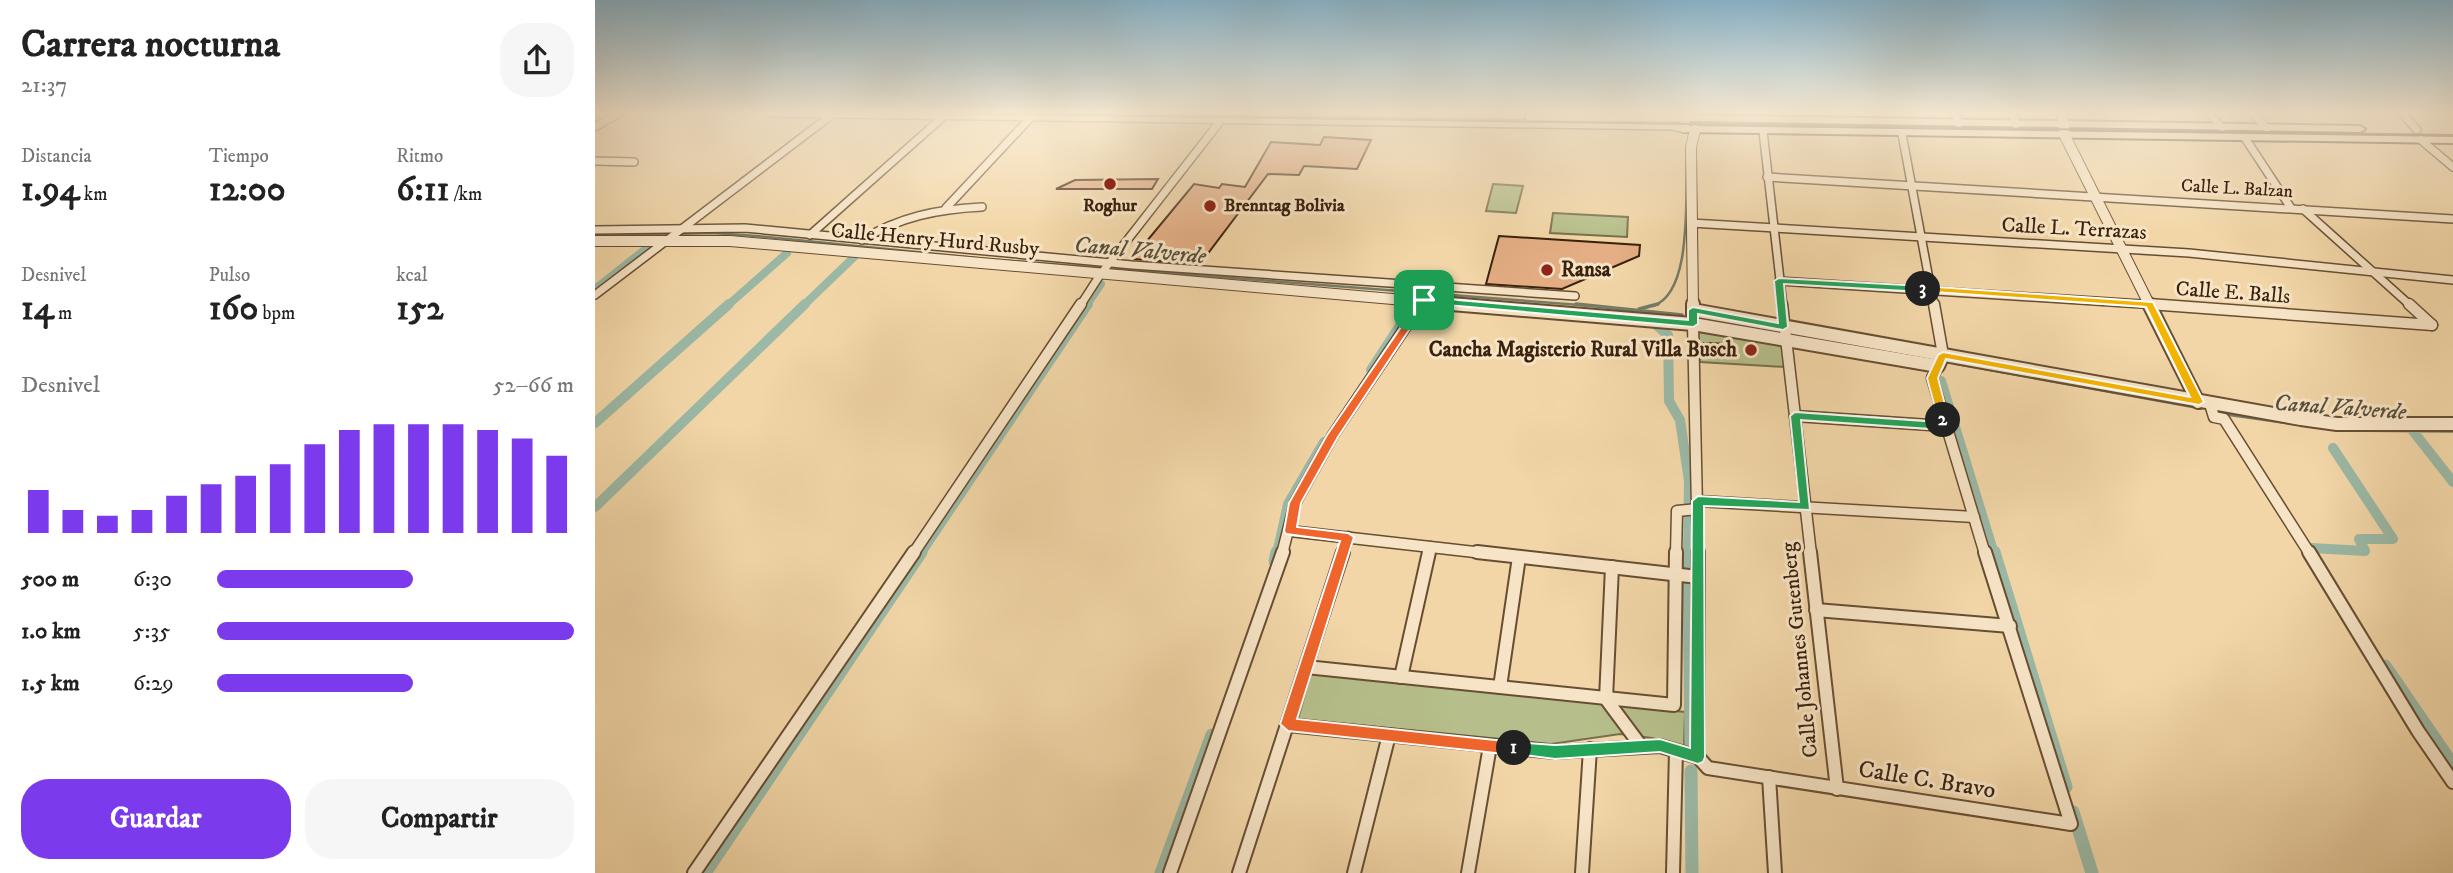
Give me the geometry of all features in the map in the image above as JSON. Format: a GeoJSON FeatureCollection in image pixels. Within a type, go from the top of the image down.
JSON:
{"type":"FeatureCollection","features":[{"type":"Feature","properties":{"kind":"street"},"geometry":{"type":"LineString","coordinates":[[595,295],[781,154]]}},
{"type":"Feature","properties":{"kind":"street"},"geometry":{"type":"LineString","coordinates":[[810,235],[901,154]]}},
{"type":"Feature","properties":{"kind":"street"},"geometry":{"type":"LineString","coordinates":[[946,208],[997,154]]}},
{"type":"Feature","properties":{"kind":"street"},"geometry":{"type":"LineString","coordinates":[[694,873],[1010,413],[1104,269],[1195,154]]}},
{"type":"Feature","properties":{"kind":"street"},"geometry":{"type":"LineString","coordinates":[[1691,154],[1698,505],[1698,757]]}},
{"type":"Feature","properties":{"kind":"street","name":"Calle Johannes Gutenberg"},"geometry":{"type":"LineString","coordinates":[[1765,154],[1837,789]]}},
{"type":"Feature","properties":{"kind":"street"},"geometry":{"type":"LineString","coordinates":[[1816,610],[2010,626],[1932,378],[1941,361],[1906,154]]}},
{"type":"Feature","properties":{"kind":"street"},"geometry":{"type":"LineString","coordinates":[[2074,154],[2120,249],[2204,403],[2219,418],[2315,562],[2418,731],[2453,782]]}},
{"type":"Feature","properties":{"kind":"street"},"geometry":{"type":"LineString","coordinates":[[2255,154],[2291,208]]}},
{"type":"Feature","properties":{"kind":"street"},"geometry":{"type":"LineString","coordinates":[[2439,154],[2453,167]]}},
{"type":"Feature","properties":{"kind":"street"},"geometry":{"type":"LineString","coordinates":[[595,161],[634,162]]}},
{"type":"Feature","properties":{"kind":"street","name":"Calle L. Balzan"},"geometry":{"type":"LineString","coordinates":[[1767,177],[2453,219]]}},
{"type":"Feature","properties":{"kind":"street"},"geometry":{"type":"LineString","coordinates":[[862,240],[877,230],[946,208],[982,207]]}},
{"type":"Feature","properties":{"kind":"street"},"geometry":{"type":"LineString","coordinates":[[2304,209],[2373,271]]}},
{"type":"Feature","properties":{"kind":"street","name":"Calle L. Terrazas"},"geometry":{"type":"LineString","coordinates":[[1691,223],[2120,249],[2453,280]]}},
{"type":"Feature","properties":{"kind":"street","name":"Calle Henry Hurd Rusby"},"geometry":{"type":"LineString","coordinates":[[595,230],[745,228],[1104,269],[1693,324],[2337,424],[2453,424]]}},
{"type":"Feature","properties":{"kind":"street","name":"Calle Henry Hurd Rusby"},"geometry":{"type":"LineString","coordinates":[[595,242],[669,239],[730,241],[1104,269],[1575,296]]}},
{"type":"Feature","properties":{"kind":"street","name":"Calle E. Balls"},"geometry":{"type":"LineString","coordinates":[[1779,281],[2432,325],[2373,271]]}},
{"type":"Feature","properties":{"kind":"street"},"geometry":{"type":"LineString","coordinates":[[1170,873],[1290,531],[1295,503],[1333,435],[1424,300]]}},
{"type":"Feature","properties":{"kind":"street","name":"Calle Henry Hurd Rusby"},"geometry":{"type":"LineString","coordinates":[[1693,310],[1941,361]]}},
{"type":"Feature","properties":{"kind":"street"},"geometry":{"type":"LineString","coordinates":[[1795,416],[1945,426]]}},
{"type":"Feature","properties":{"kind":"street"},"geometry":{"type":"LineString","coordinates":[[1306,667],[1674,705],[1677,511],[1698,505],[1806,507],[1974,517]]}},
{"type":"Feature","properties":{"kind":"street"},"geometry":{"type":"LineString","coordinates":[[1290,531],[1698,577]]}},
{"type":"Feature","properties":{"kind":"street"},"geometry":{"type":"LineString","coordinates":[[1240,873],[1348,537]]}},
{"type":"Feature","properties":{"kind":"street"},"geometry":{"type":"LineString","coordinates":[[1401,677],[1430,547]]}},
{"type":"Feature","properties":{"kind":"street"},"geometry":{"type":"LineString","coordinates":[[1500,687],[1519,557]]}},
{"type":"Feature","properties":{"kind":"street"},"geometry":{"type":"LineString","coordinates":[[1612,567],[1606,699],[1641,746]]}},
{"type":"Feature","properties":{"kind":"street","name":"Calle C. Bravo"},"geometry":{"type":"LineString","coordinates":[[1288,724],[1555,752],[1660,746],[1698,757],[1708,768],[2071,824],[2010,626]]}},
{"type":"Feature","properties":{"kind":"street"},"geometry":{"type":"LineString","coordinates":[[1354,873],[1389,735]]}},
{"type":"Feature","properties":{"kind":"street"},"geometry":{"type":"LineString","coordinates":[[1468,873],[1490,746]]}},
{"type":"Feature","properties":{"kind":"street"},"geometry":{"type":"LineString","coordinates":[[1582,873],[1590,749]]}},
{"type":"Feature","properties":{"kind":"street"},"geometry":{"type":"LineString","coordinates":[[1673,873],[1676,751]]}},
{"type":"Feature","properties":{"kind":"street"},"geometry":{"type":"LineString","coordinates":[[1769,777],[1775,873]]}},
{"type":"Feature","properties":{"kind":"green space"},"geometry":{"type":"Polygon","coordinates":[[[1493,184],[1523,186],[1516,213],[1486,211],[1493,184]]]}},
{"type":"Feature","properties":{"kind":"green space"},"geometry":{"type":"Polygon","coordinates":[[[1553,213],[1628,217],[1627,237],[1550,233],[1553,213]]]}},
{"type":"Feature","properties":{"kind":"green space"},"geometry":{"type":"Polygon","coordinates":[[[1698,331],[1782,345],[1785,367],[1700,362],[1698,331]]]}},
{"type":"Feature","properties":{"kind":"green space"},"geometry":{"type":"Polygon","coordinates":[[[1311,673],[1685,712],[1684,747],[1652,738],[1620,734],[1551,744],[1298,719],[1311,673]]]}},
{"type":"Feature","properties":{"kind":"building"},"geometry":{"type":"Polygon","coordinates":[[[1264,154],[1364,154],[1357,169],[1304,166],[1299,175],[1268,174],[1200,264],[1132,259],[1194,184],[1219,188],[1222,184],[1245,187],[1264,154]]]}},
{"type":"Feature","properties":{"kind":"building","name":"Roghur"},"geometry":{"type":"Polygon","coordinates":[[[1158,179],[1152,189],[1056,189],[1075,180],[1158,179]]]}},
{"type":"Feature","properties":{"kind":"building","name":"Ransa"},"geometry":{"type":"Polygon","coordinates":[[[1499,236],[1640,245],[1639,256],[1562,289],[1486,284],[1499,236]]]}},
{"type":"Feature","properties":{"kind":"building"},"geometry":{"type":"Polygon","coordinates":[[[1704,343],[1731,344],[1731,354],[1704,353],[1704,343]]]}},
{"type":"Feature","properties":{"kind":"waterway"},"geometry":{"type":"LineString","coordinates":[[1655,305],[1667,296],[1677,279],[1682,256],[1687,154]]}},
{"type":"Feature","properties":{"kind":"waterway","name":"Canal Valverde"},"geometry":{"type":"LineString","coordinates":[[595,236],[713,233],[756,236],[987,259],[1593,306]]}},
{"type":"Feature","properties":{"kind":"waterway"},"geometry":{"type":"LineString","coordinates":[[595,289],[652,244]]}},
{"type":"Feature","properties":{"kind":"waterway"},"geometry":{"type":"LineString","coordinates":[[727,306],[787,253]]}},
{"type":"Feature","properties":{"kind":"waterway"},"geometry":{"type":"LineString","coordinates":[[803,306],[855,256]]}},
{"type":"Feature","properties":{"kind":"waterway"},"geometry":{"type":"LineString","coordinates":[[1086,306],[1101,284]]}},
{"type":"Feature","properties":{"kind":"waterway"},"geometry":{"type":"LineString","coordinates":[[595,423],[729,304]]}},
{"type":"Feature","properties":{"kind":"waterway"},"geometry":{"type":"LineString","coordinates":[[595,507],[805,304]]}},
{"type":"Feature","properties":{"kind":"waterway"},"geometry":{"type":"LineString","coordinates":[[920,554],[1088,304]]}},
{"type":"Feature","properties":{"kind":"waterway"},"geometry":{"type":"LineString","coordinates":[[1371,370],[1414,304]]}},
{"type":"Feature","properties":{"kind":"waterway","name":"Canal Valverde"},"geometry":{"type":"LineString","coordinates":[[1576,304],[1682,315]]}},
{"type":"Feature","properties":{"kind":"waterway"},"geometry":{"type":"LineString","coordinates":[[1639,309],[1655,305]]}},
{"type":"Feature","properties":{"kind":"waterway"},"geometry":{"type":"LineString","coordinates":[[1655,324],[1668,335],[1669,401],[1680,420],[1689,481],[1688,554]]}},
{"type":"Feature","properties":{"kind":"waterway","name":"Canal Valverde"},"geometry":{"type":"LineString","coordinates":[[1954,363],[2201,408]]}},
{"type":"Feature","properties":{"kind":"waterway"},"geometry":{"type":"LineString","coordinates":[[1941,381],[1994,554]]}},
{"type":"Feature","properties":{"kind":"waterway","name":"Canal Valverde"},"geometry":{"type":"LineString","coordinates":[[2226,414],[2332,429]]}},
{"type":"Feature","properties":{"kind":"waterway","name":"Canal Valverde"},"geometry":{"type":"LineString","coordinates":[[2340,430],[2453,431]]}},
{"type":"Feature","properties":{"kind":"waterway"},"geometry":{"type":"LineString","coordinates":[[2413,431],[2453,482]]}},
{"type":"Feature","properties":{"kind":"waterway"},"geometry":{"type":"LineString","coordinates":[[1277,554],[1288,504],[1324,442]]}},
{"type":"Feature","properties":{"kind":"waterway"},"geometry":{"type":"LineString","coordinates":[[2311,548],[2365,551],[2359,539],[2393,539],[2333,448]]}},
{"type":"Feature","properties":{"kind":"waterway"},"geometry":{"type":"LineString","coordinates":[[705,873],[921,552]]}},
{"type":"Feature","properties":{"kind":"waterway"},"geometry":{"type":"LineString","coordinates":[[1275,561],[1277,552]]}},
{"type":"Feature","properties":{"kind":"waterway"},"geometry":{"type":"LineString","coordinates":[[1994,552],[2066,787]]}},
{"type":"Feature","properties":{"kind":"waterway"},"geometry":{"type":"LineString","coordinates":[[1688,554],[1688,566]]}},
{"type":"Feature","properties":{"kind":"waterway"},"geometry":{"type":"LineString","coordinates":[[1689,582],[1691,746]]}},
{"type":"Feature","properties":{"kind":"waterway"},"geometry":{"type":"LineString","coordinates":[[2385,666],[2453,765]]}},
{"type":"Feature","properties":{"kind":"waterway"},"geometry":{"type":"LineString","coordinates":[[1161,873],[1212,735]]}},
{"type":"Feature","properties":{"kind":"waterway"},"geometry":{"type":"LineString","coordinates":[[1691,771],[1692,873]]}},
{"type":"Feature","properties":{"kind":"waterway"},"geometry":{"type":"LineString","coordinates":[[2073,812],[2092,873]]}},
{"type":"Feature","properties":{"kind":"place","name":"Roghur"},"geometry":{"type":"Point","coordinates":[1110,184]}},
{"type":"Feature","properties":{"kind":"place","name":"Brenntag Bolivia"},"geometry":{"type":"Point","coordinates":[1210,206]}},
{"type":"Feature","properties":{"kind":"place","name":"Ransa"},"geometry":{"type":"Point","coordinates":[1547,270]}},
{"type":"Feature","properties":{"kind":"place","name":"Cancha Magisterio Rural Villa Busch"},"geometry":{"type":"Point","coordinates":[1751,350]}},
{"type":"Feature","properties":{"kind":"route"},"geometry":{"type":"LineString","coordinates":[[1779,281],[2150,304],[2199,402],[1943,355],[1932,378],[1945,426],[1795,416],[1806,507],[1698,501],[1698,757],[1660,746],[1555,752],[1288,724],[1348,537],[1290,531],[1295,503],[1333,435],[1424,300],[1693,324],[1693,310],[1783,327],[1779,281]]}}]}
